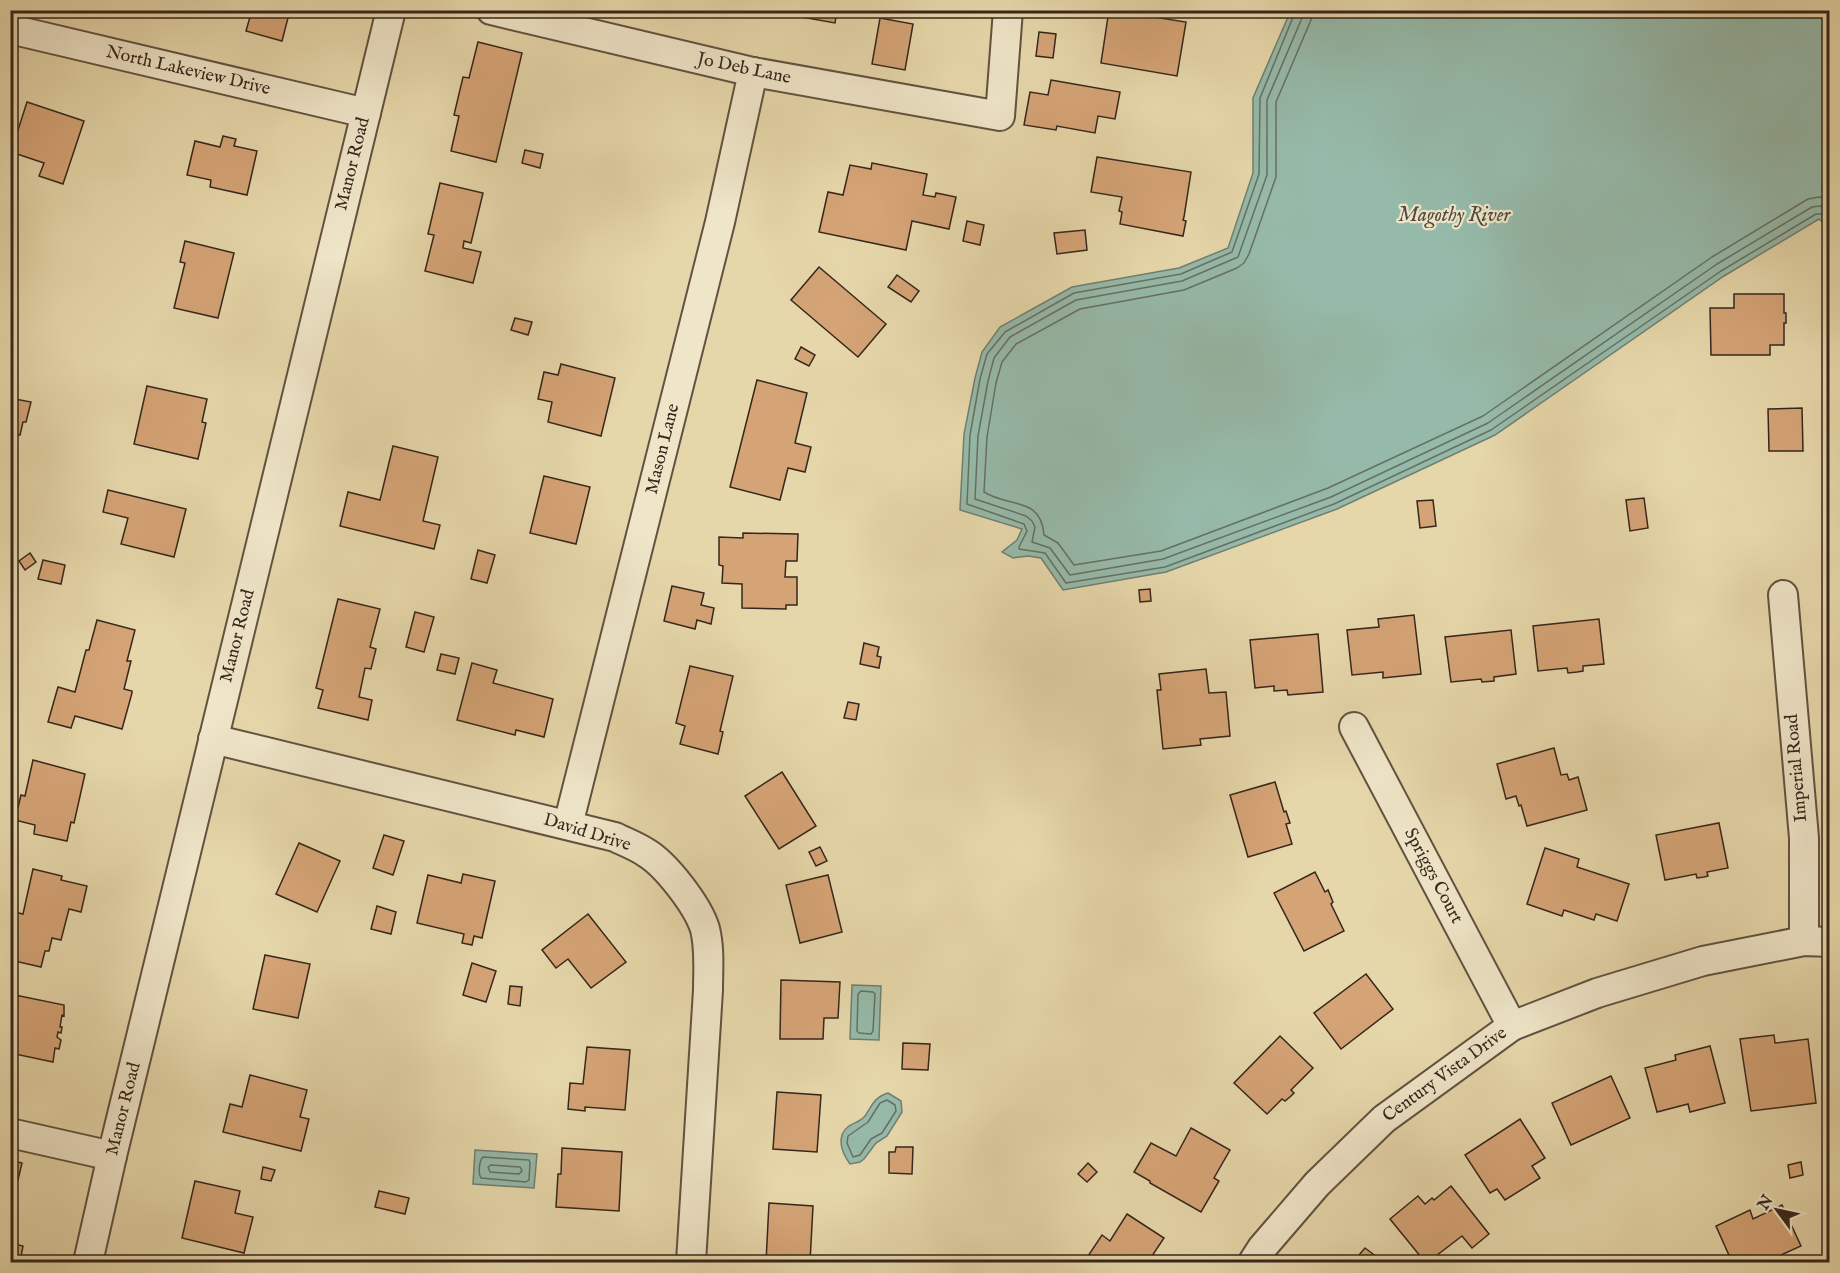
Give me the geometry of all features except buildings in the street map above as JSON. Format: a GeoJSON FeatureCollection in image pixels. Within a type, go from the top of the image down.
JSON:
{"type":"FeatureCollection","features":[{"type":"Feature","properties":{"kind":"street","name":"Manor Road"},"geometry":{"type":"LineString","coordinates":[[88,1263],[112,1156],[391,10]]}},
{"type":"Feature","properties":{"kind":"street","name":"Jo Deb Lane"},"geometry":{"type":"LineString","coordinates":[[491,10],[753,72],[1000,116],[1008,10]]}},
{"type":"Feature","properties":{"kind":"street","name":"North Lakeview Drive"},"geometry":{"type":"LineString","coordinates":[[10,29],[366,113]]}},
{"type":"Feature","properties":{"kind":"street","name":"Mason Lane"},"geometry":{"type":"LineString","coordinates":[[568,825],[720,222],[753,72]]}},
{"type":"Feature","properties":{"kind":"street","name":"Imperial Road"},"geometry":{"type":"LineString","coordinates":[[1783,595],[1803,838],[1817,942]]}},
{"type":"Feature","properties":{"kind":"street","name":"Spriggs Court"},"geometry":{"type":"LineString","coordinates":[[1354,727],[1512,1026]]}},
{"type":"Feature","properties":{"kind":"street","name":"David Drive"},"geometry":{"type":"LineString","coordinates":[[213,739],[615,837],[647,853],[672,877],[690,901],[705,928],[709,957],[691,1263]]}},
{"type":"Feature","properties":{"kind":"street","name":"Century Vista Drive"},"geometry":{"type":"LineString","coordinates":[[1253,1263],[1262,1248],[1317,1184],[1384,1119],[1512,1026],[1597,993],[1703,961],[1817,942]]}},
{"type":"Feature","properties":{"kind":"street"},"geometry":{"type":"LineString","coordinates":[[10,1133],[112,1156]]}},
{"type":"Feature","properties":{"kind":"water","name":"Magothy River"},"geometry":{"type":"Polygon","coordinates":[[[1291,10],[1829,11],[1829,228],[1819,219],[1724,276],[1495,435],[1337,509],[1166,572],[1063,590],[1041,558],[1028,556],[1013,558],[1002,552],[1017,540],[1022,529],[960,510],[964,434],[982,352],[1000,327],[1072,287],[1179,268],[1228,248],[1253,173],[1253,98],[1291,10]]]}},
{"type":"Feature","properties":{"kind":"water"},"geometry":{"type":"Polygon","coordinates":[[[852,985],[881,986],[879,1040],[850,1039],[852,985]]]}},
{"type":"Feature","properties":{"kind":"water"},"geometry":{"type":"Polygon","coordinates":[[[888,1093],[901,1101],[902,1112],[887,1136],[876,1143],[864,1159],[850,1164],[842,1150],[842,1135],[849,1126],[863,1118],[876,1099],[888,1093]]]}},
{"type":"Feature","properties":{"kind":"water"},"geometry":{"type":"Polygon","coordinates":[[[475,1150],[537,1154],[534,1188],[473,1184],[475,1150]]]}}]}
